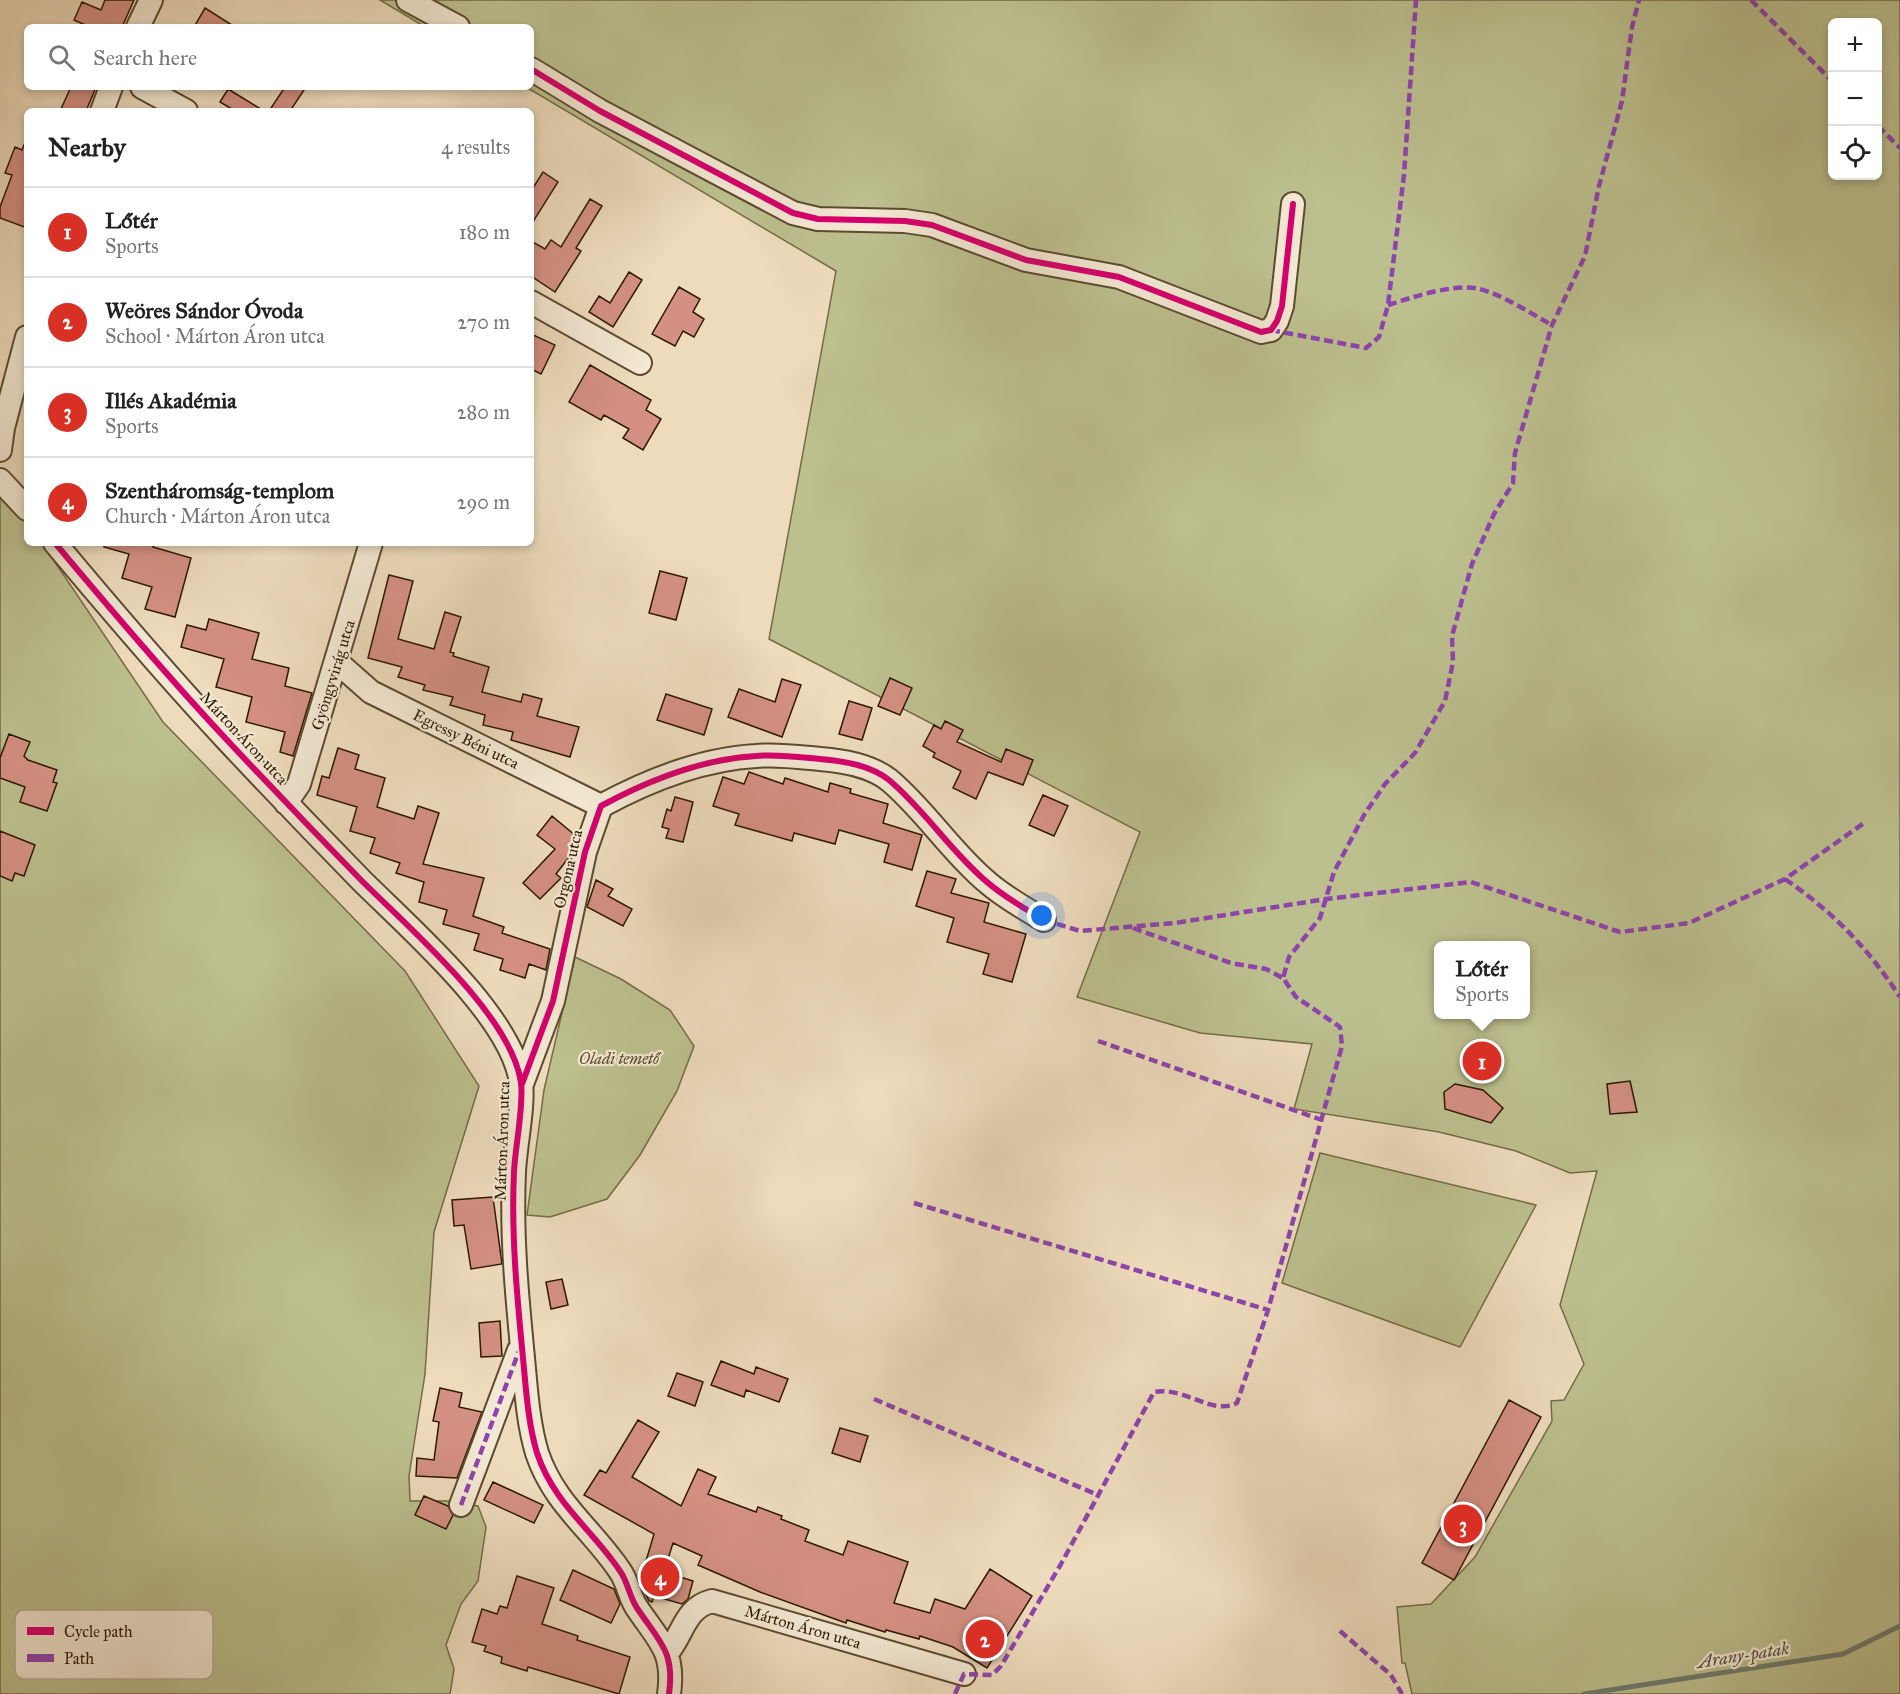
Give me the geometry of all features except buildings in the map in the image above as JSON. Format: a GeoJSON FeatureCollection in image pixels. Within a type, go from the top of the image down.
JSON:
{"type":"FeatureCollection","features":[{"type":"Feature","properties":{"kind":"street"},"geometry":{"type":"LineString","coordinates":[[139,24],[151,0]]}},
{"type":"Feature","properties":{"kind":"street"},"geometry":{"type":"LineString","coordinates":[[408,0],[452,24]]}},
{"type":"Feature","properties":{"kind":"street"},"geometry":{"type":"LineString","coordinates":[[534,71],[600,111],[792,213],[818,219],[905,220],[932,225],[1026,260],[1119,277],[1261,332],[1271,330],[1282,306],[1293,204]]}},
{"type":"Feature","properties":{"kind":"street"},"geometry":{"type":"LineString","coordinates":[[103,108],[110,90]]}},
{"type":"Feature","properties":{"kind":"street"},"geometry":{"type":"LineString","coordinates":[[148,90],[180,108]]}},
{"type":"Feature","properties":{"kind":"street"},"geometry":{"type":"LineString","coordinates":[[534,304],[640,363]]}},
{"type":"Feature","properties":{"kind":"street"},"geometry":{"type":"LineString","coordinates":[[0,450],[3,428],[24,348]]}},
{"type":"Feature","properties":{"kind":"street"},"geometry":{"type":"LineString","coordinates":[[0,472],[0,480],[24,506]]}},
{"type":"Feature","properties":{"kind":"street","name":"Márton Áron utca"},"geometry":{"type":"LineString","coordinates":[[58,546],[168,677],[286,803],[470,991],[502,1034],[522,1084],[514,1170],[513,1231],[521,1342],[528,1405],[537,1452],[567,1510],[619,1569],[627,1583],[633,1602],[668,1652],[672,1673],[669,1694]]}},
{"type":"Feature","properties":{"kind":"street","name":"Gyöngyvirág utca"},"geometry":{"type":"LineString","coordinates":[[286,803],[299,784],[338,662],[370,546]]}},
{"type":"Feature","properties":{"kind":"street","name":"Egressy Béni utca"},"geometry":{"type":"LineString","coordinates":[[338,662],[371,692],[601,806]]}},
{"type":"Feature","properties":{"kind":"street"},"geometry":{"type":"LineString","coordinates":[[601,806],[636,787],[696,767],[755,756],[842,761],[866,767],[887,779],[985,881],[1044,920]]}},
{"type":"Feature","properties":{"kind":"street","name":"Orgona utca"},"geometry":{"type":"LineString","coordinates":[[522,1084],[553,1001],[585,852],[601,806]]}},
{"type":"Feature","properties":{"kind":"street","name":"Márton Áron utca"},"geometry":{"type":"LineString","coordinates":[[461,1505],[499,1409],[521,1342]]}},
{"type":"Feature","properties":{"kind":"street","name":"Márton Áron utca"},"geometry":{"type":"LineString","coordinates":[[668,1652],[680,1637],[690,1611],[700,1604],[712,1601],[964,1674]]}},
{"type":"Feature","properties":{"kind":"green space"},"geometry":{"type":"Polygon","coordinates":[[[380,0],[1900,0],[1900,1694],[1412,1694],[1405,1663],[1402,1663],[1397,1607],[1431,1604],[1475,1557],[1552,1421],[1551,1401],[1564,1400],[1584,1364],[1560,1305],[1597,1171],[1570,1173],[1516,1151],[1439,1132],[1294,1109],[1312,1044],[1200,1033],[1077,997],[1140,832],[769,639],[836,271],[531,90],[534,90],[534,24],[420,24],[380,0]]]}},
{"type":"Feature","properties":{"kind":"green space"},"geometry":{"type":"Polygon","coordinates":[[[0,496],[8,499],[22,514],[24,546],[44,546],[163,722],[405,971],[479,1086],[434,1232],[425,1374],[409,1476],[410,1501],[451,1501],[478,1506],[486,1527],[478,1581],[461,1604],[446,1645],[454,1669],[450,1694],[0,1694],[0,496]]]}},
{"type":"Feature","properties":{"kind":"green space","name":"Oladi temető"},"geometry":{"type":"Polygon","coordinates":[[[575,957],[621,979],[670,1010],[694,1046],[677,1091],[640,1155],[607,1199],[550,1217],[527,1215],[544,1090],[575,957]]]}},
{"type":"Feature","properties":{"kind":"green space"},"geometry":{"type":"Polygon","coordinates":[[[1320,1153],[1536,1205],[1460,1347],[1282,1283],[1320,1153]]]}},
{"type":"Feature","properties":{"kind":"waterway","name":"Arany-patak"},"geometry":{"type":"LineString","coordinates":[[1584,1694],[1843,1654],[1900,1626]]}},
{"type":"Feature","properties":{"kind":"marked path"},"geometry":{"type":"LineString","coordinates":[[1271,330],[1366,348],[1379,337],[1388,305],[1404,175],[1416,0]]}},
{"type":"Feature","properties":{"kind":"marked path"},"geometry":{"type":"LineString","coordinates":[[955,1694],[964,1674],[992,1675],[1001,1666],[1061,1564],[1154,1392],[1176,1393],[1218,1406],[1237,1403],[1268,1310],[1342,1046],[1340,1027],[1296,997],[1283,978],[1289,957],[1320,918],[1334,872],[1364,815],[1385,784],[1415,753],[1445,701],[1453,662],[1452,636],[1472,564],[1494,514],[1513,483],[1515,453],[1552,325],[1585,256],[1599,186],[1622,101],[1632,27],[1639,0]]}},
{"type":"Feature","properties":{"kind":"marked path"},"geometry":{"type":"LineString","coordinates":[[1751,0],[1828,77]]}},
{"type":"Feature","properties":{"kind":"marked path"},"geometry":{"type":"LineString","coordinates":[[1882,130],[1900,148]]}},
{"type":"Feature","properties":{"kind":"marked path"},"geometry":{"type":"LineString","coordinates":[[1388,305],[1434,292],[1458,288],[1480,289],[1499,296],[1552,325]]}},
{"type":"Feature","properties":{"kind":"marked path"},"geometry":{"type":"LineString","coordinates":[[1044,920],[1080,931],[1175,923],[1326,899],[1471,882],[1620,932],[1689,923],[1785,879],[1864,823]]}},
{"type":"Feature","properties":{"kind":"marked path"},"geometry":{"type":"LineString","coordinates":[[1785,879],[1819,905],[1848,932],[1875,962],[1900,997]]}},
{"type":"Feature","properties":{"kind":"marked path"},"geometry":{"type":"LineString","coordinates":[[1133,928],[1231,963],[1266,969],[1283,978]]}},
{"type":"Feature","properties":{"kind":"marked path"},"geometry":{"type":"LineString","coordinates":[[1098,1041],[1322,1120]]}},
{"type":"Feature","properties":{"kind":"marked path"},"geometry":{"type":"LineString","coordinates":[[914,1203],[1268,1310]]}},
{"type":"Feature","properties":{"kind":"marked path"},"geometry":{"type":"LineString","coordinates":[[461,1505],[519,1351]]}},
{"type":"Feature","properties":{"kind":"marked path"},"geometry":{"type":"LineString","coordinates":[[874,1399],[1098,1495]]}},
{"type":"Feature","properties":{"kind":"marked path"},"geometry":{"type":"LineString","coordinates":[[1340,1631],[1391,1675],[1402,1694]]}},
{"type":"Feature","properties":{"kind":"cycle path"},"geometry":{"type":"LineString","coordinates":[[534,71],[600,111],[793,213],[818,219],[905,221],[932,225],[1026,260],[1119,277],[1261,332],[1271,330],[1282,306],[1293,204]]}},
{"type":"Feature","properties":{"kind":"cycle path"},"geometry":{"type":"LineString","coordinates":[[58,546],[183,692],[344,863],[430,947],[479,1002],[499,1030],[513,1057],[522,1092],[514,1172],[513,1218],[526,1394],[534,1442],[544,1471],[553,1487],[620,1571],[634,1603],[664,1647],[670,1667],[669,1694]]}},
{"type":"Feature","properties":{"kind":"cycle path"},"geometry":{"type":"LineString","coordinates":[[522,1084],[553,1001],[585,852],[601,806],[637,788],[676,773],[736,758],[772,755],[838,761],[873,771],[889,780],[902,792],[987,882],[1044,920]]}},
{"type":"Feature","properties":{"kind":"place","name":"Lőtér"},"geometry":{"type":"Point","coordinates":[1482,1061]}},
{"type":"Feature","properties":{"kind":"place","name":"Illés Akadémia"},"geometry":{"type":"Point","coordinates":[1463,1524]}},
{"type":"Feature","properties":{"kind":"place","name":"Szentháromság-templom"},"geometry":{"type":"Point","coordinates":[660,1577]}},
{"type":"Feature","properties":{"kind":"place","name":"Weöres Sándor Óvoda"},"geometry":{"type":"Point","coordinates":[985,1639]}}]}
